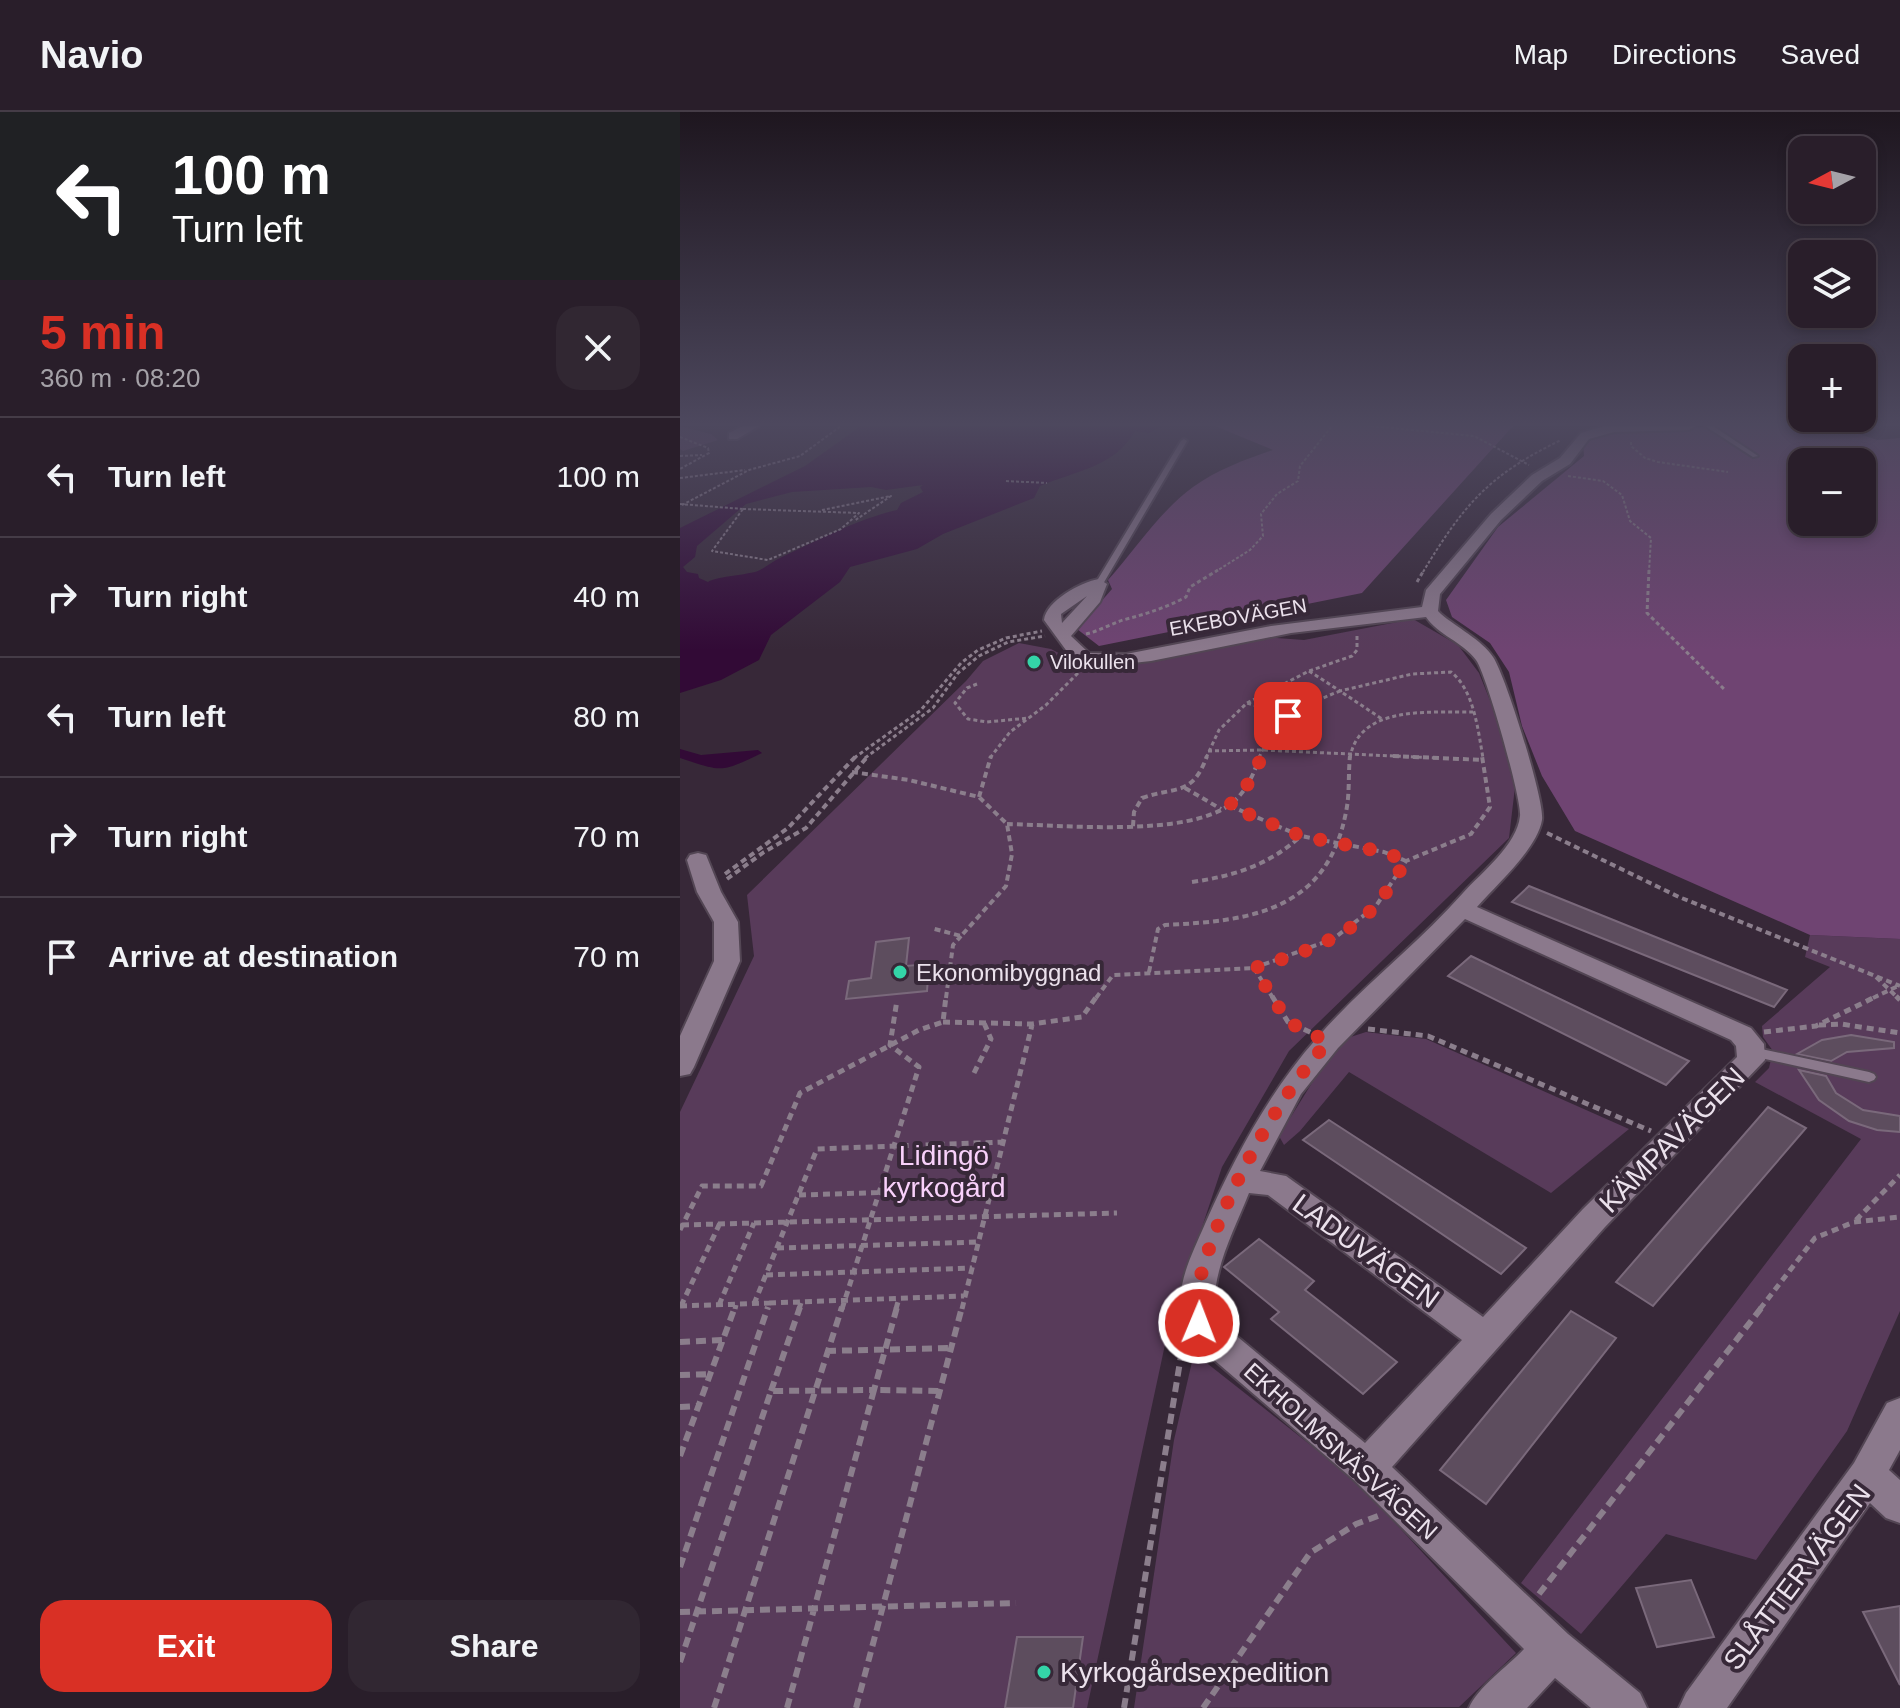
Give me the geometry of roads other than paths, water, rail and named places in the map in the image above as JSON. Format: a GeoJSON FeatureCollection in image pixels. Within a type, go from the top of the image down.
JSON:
{"type":"FeatureCollection","features":[{"type":"Feature","properties":{"kind":"street"},"geometry":{"type":"LineString","coordinates":[[1430,611],[1432,593],[1496,517],[1515,500]]}},
{"type":"Feature","properties":{"kind":"street","name":"EKEBOVÄGEN"},"geometry":{"type":"LineString","coordinates":[[1099,584],[1092,585],[1053,612],[1052,620],[1061,634],[1074,651],[1086,659],[1124,659],[1272,631],[1430,611]]}},
{"type":"Feature","properties":{"kind":"street","name":"EKHOLMSNÄSVÄGEN"},"geometry":{"type":"LineString","coordinates":[[1430,611],[1485,658],[1513,738],[1532,806],[1531,821],[1523,840],[1462,909],[1336,1034],[1290,1089],[1239,1181],[1209,1251],[1196,1296],[1199,1323],[1223,1347],[1367,1468],[1553,1649],[1625,1708]]}},
{"type":"Feature","properties":{"kind":"street"},"geometry":{"type":"LineString","coordinates":[[680,1067],[727,961],[726,922],[708,890],[698,860]]}},
{"type":"Feature","properties":{"kind":"street","name":"KÄMPAVÄGEN"},"geometry":{"type":"LineString","coordinates":[[1367,1468],[1594,1218],[1751,1060],[1747,1043],[1462,909]]}},
{"type":"Feature","properties":{"kind":"street","name":"LADUVÄGEN"},"geometry":{"type":"LineString","coordinates":[[1239,1181],[1275,1184],[1487,1339]]}},
{"type":"Feature","properties":{"kind":"street"},"geometry":{"type":"LineString","coordinates":[[1867,1475],[1900,1414]]}},
{"type":"Feature","properties":{"kind":"street","name":"SLÅTTERVÄGEN"},"geometry":{"type":"LineString","coordinates":[[1701,1708],[1867,1475],[1900,1505]]}},
{"type":"Feature","properties":{"kind":"street"},"geometry":{"type":"LineString","coordinates":[[1491,1708],[1508,1697],[1553,1649]]}},
{"type":"Feature","properties":{"kind":"lane"},"geometry":{"type":"LineString","coordinates":[[1099,584],[1149,500]]}},
{"type":"Feature","properties":{"kind":"lane"},"geometry":{"type":"LineString","coordinates":[[1747,1043],[1869,1077]]}},
{"type":"Feature","properties":{"kind":"place","name":"Vilokullen"},"geometry":{"type":"Point","coordinates":[1034,662]}},
{"type":"Feature","properties":{"kind":"place","name":"Ekonomibyggnad"},"geometry":{"type":"Point","coordinates":[900,972]}},
{"type":"Feature","properties":{"kind":"place","name":"Kyrkogårdsexpedition"},"geometry":{"type":"Point","coordinates":[1044,1672]}},
{"type":"Feature","properties":{"kind":"park label","name":"Lidingö kyrkogård"},"geometry":{"type":"Point","coordinates":[944,1171]}}]}
